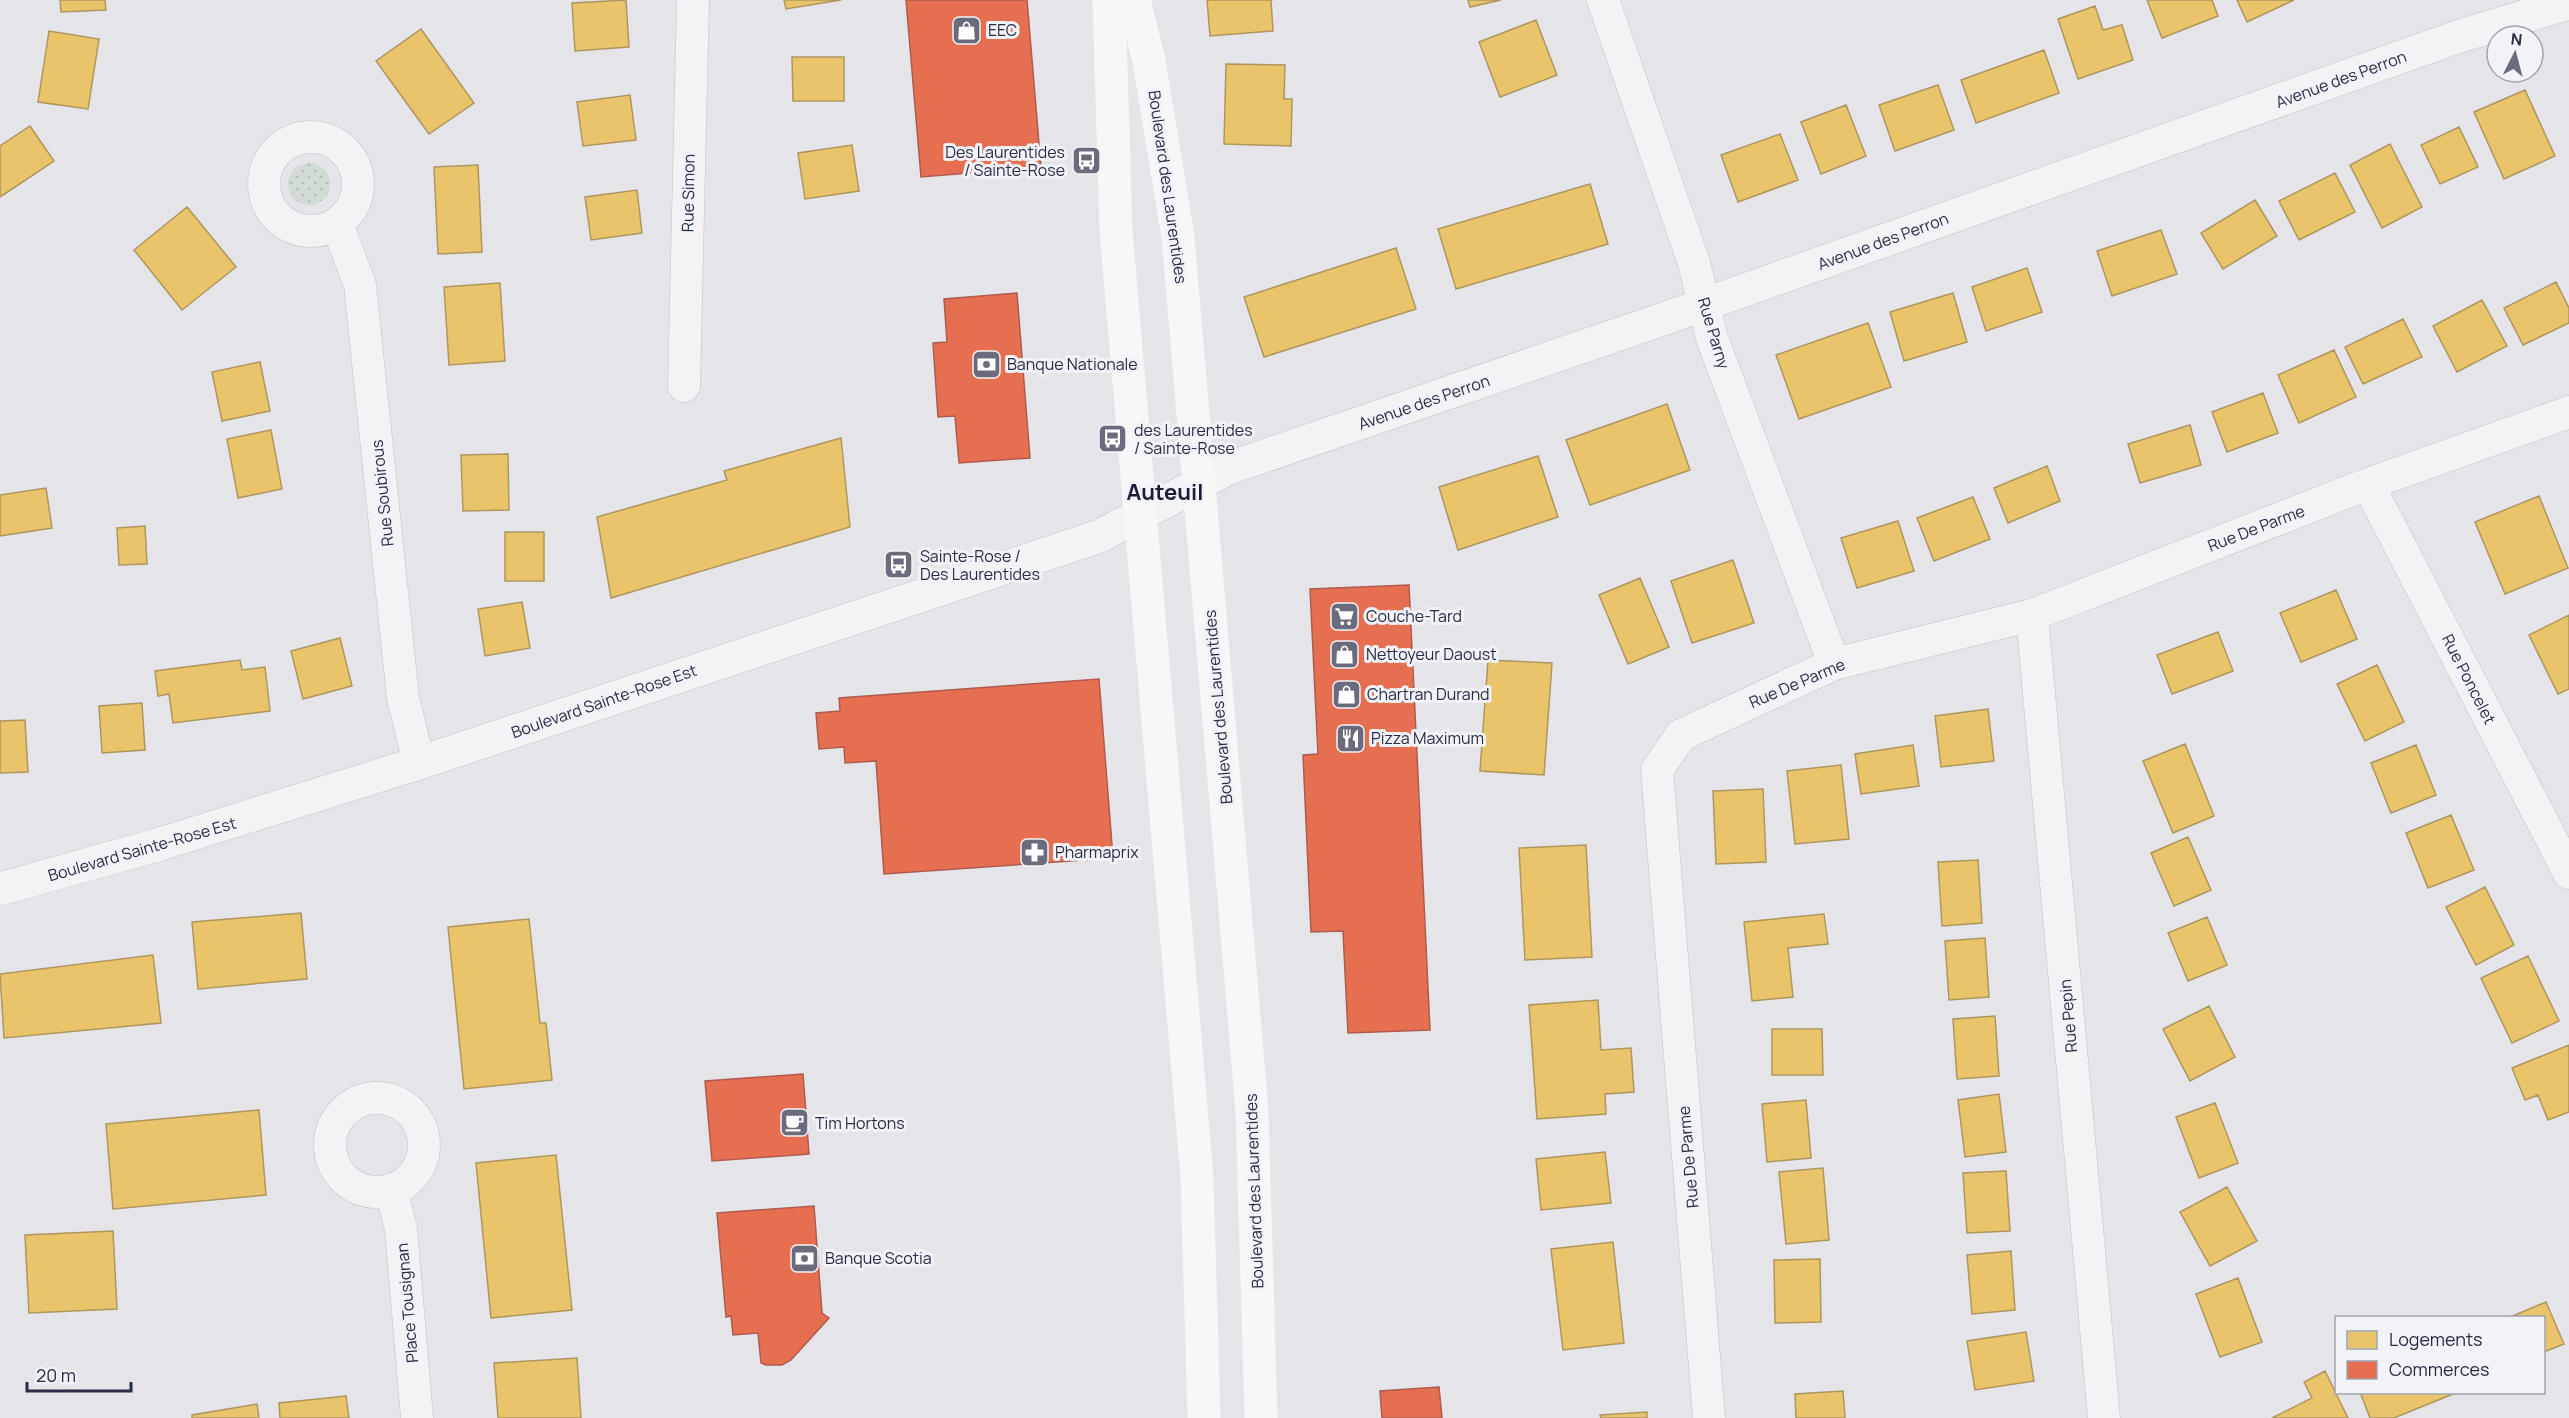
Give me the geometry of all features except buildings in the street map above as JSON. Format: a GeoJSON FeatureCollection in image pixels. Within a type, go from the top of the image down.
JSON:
{"type":"FeatureCollection","features":[{"type":"Feature","properties":{"kind":"main road"},"geometry":{"type":"LineString","coordinates":[[1109,0],[1116,231],[1197,1177],[1204,1418]]}},
{"type":"Feature","properties":{"kind":"main road","name":"Boulevard des Laurentides"},"geometry":{"type":"LineString","coordinates":[[1134,0],[1149,61],[1175,211],[1254,1134],[1262,1418]]}},
{"type":"Feature","properties":{"kind":"street","name":"Rue Simon"},"geometry":{"type":"LineString","coordinates":[[684,386],[693,0]]}},
{"type":"Feature","properties":{"kind":"street","name":"Rue Parny"},"geometry":{"type":"LineString","coordinates":[[1603,0],[1694,263],[1712,338],[1834,664]]}},
{"type":"Feature","properties":{"kind":"street","name":"Avenue des Perron"},"geometry":{"type":"LineString","coordinates":[[1198,485],[1229,468],[1704,304],[2460,36],[2569,3]]}},
{"type":"Feature","properties":{"kind":"street","name":"Rue Soubirous"},"geometry":{"type":"LineString","coordinates":[[337,224],[360,285],[403,698],[419,764]]}},
{"type":"Feature","properties":{"kind":"street","name":"Rue De Parme"},"geometry":{"type":"LineString","coordinates":[[1708,1418],[1657,770],[1681,735],[1834,664],[2032,615],[2368,484],[2569,412]]}},
{"type":"Feature","properties":{"kind":"street","name":"Rue Poncelet"},"geometry":{"type":"LineString","coordinates":[[2368,484],[2569,873]]}},
{"type":"Feature","properties":{"kind":"street","name":"Boulevard Sainte-Rose Est"},"geometry":{"type":"LineString","coordinates":[[0,889],[178,839],[419,764],[1085,542],[1198,485]]}},
{"type":"Feature","properties":{"kind":"street","name":"Rue Pepin"},"geometry":{"type":"LineString","coordinates":[[2032,615],[2104,1418]]}},
{"type":"Feature","properties":{"kind":"street","name":"Place Tousignan"},"geometry":{"type":"LineString","coordinates":[[391,1189],[401,1229],[417,1418]]}},
{"type":"Feature","properties":{"kind":"shaded area"},"geometry":{"type":"Polygon","coordinates":[[[309,163],[324,169],[330,184],[324,199],[309,205],[294,199],[288,184],[294,169],[309,163]]]}},
{"type":"Feature","properties":{"kind":"place","name":"EEC"},"geometry":{"type":"Point","coordinates":[967,30]}},
{"type":"Feature","properties":{"kind":"place","name":"Des Laurentides / Sainte-Rose"},"geometry":{"type":"Point","coordinates":[1086,161]}},
{"type":"Feature","properties":{"kind":"place","name":"Banque Nationale"},"geometry":{"type":"Point","coordinates":[986,364]}},
{"type":"Feature","properties":{"kind":"place","name":"des Laurentides / Sainte-Rose"},"geometry":{"type":"Point","coordinates":[1113,439]}},
{"type":"Feature","properties":{"kind":"place","name":"Sainte-Rose / Des Laurentides"},"geometry":{"type":"Point","coordinates":[899,565]}},
{"type":"Feature","properties":{"kind":"place","name":"Couche-Tard"},"geometry":{"type":"Point","coordinates":[1345,616]}},
{"type":"Feature","properties":{"kind":"place","name":"Nettoyeur Daoust"},"geometry":{"type":"Point","coordinates":[1345,654]}},
{"type":"Feature","properties":{"kind":"place","name":"Chartran Durand"},"geometry":{"type":"Point","coordinates":[1346,694]}},
{"type":"Feature","properties":{"kind":"place","name":"Pizza Maximum"},"geometry":{"type":"Point","coordinates":[1350,738]}},
{"type":"Feature","properties":{"kind":"place","name":"Pharmaprix"},"geometry":{"type":"Point","coordinates":[1034,852]}},
{"type":"Feature","properties":{"kind":"place","name":"Tim Hortons"},"geometry":{"type":"Point","coordinates":[794,1123]}},
{"type":"Feature","properties":{"kind":"place","name":"Banque Scotia"},"geometry":{"type":"Point","coordinates":[804,1258]}},
{"type":"Feature","properties":{"kind":"district","name":"Auteuil"},"geometry":{"type":"Point","coordinates":[1165,492]}}]}
